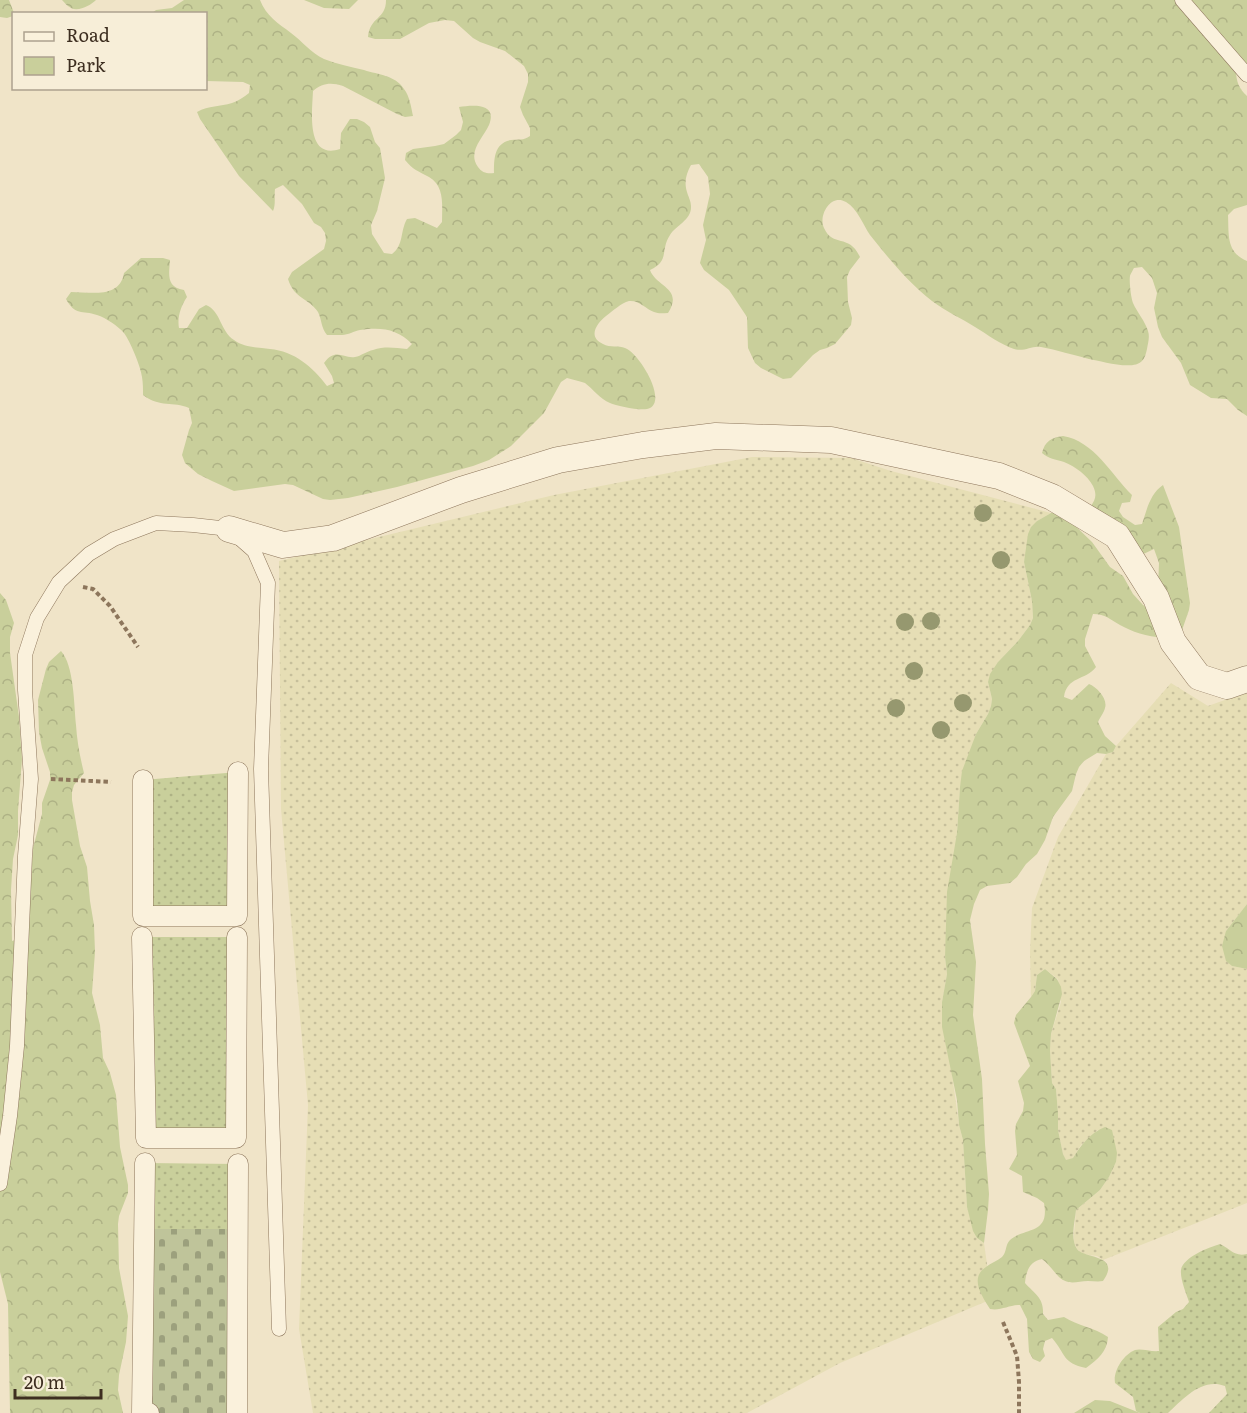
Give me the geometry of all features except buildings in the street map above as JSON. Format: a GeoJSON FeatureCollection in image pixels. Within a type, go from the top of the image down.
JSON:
{"type":"FeatureCollection","features":[{"type":"Feature","properties":{"kind":"street"},"geometry":{"type":"LineString","coordinates":[[229,529],[283,546],[333,538],[461,489],[558,460],[643,444],[716,436],[831,440],[999,476],[1052,497],[1117,536],[1156,598],[1173,642],[1199,677],[1227,686],[1247,679]]}},
{"type":"Feature","properties":{"kind":"street"},"geometry":{"type":"LineString","coordinates":[[143,780],[143,916],[237,916],[238,772]]}},
{"type":"Feature","properties":{"kind":"street"},"geometry":{"type":"LineString","coordinates":[[142,937],[146,1138],[236,1138],[237,937]]}},
{"type":"Feature","properties":{"kind":"street"},"geometry":{"type":"LineString","coordinates":[[145,1163],[142,1413],[149,1413]]}},
{"type":"Feature","properties":{"kind":"street"},"geometry":{"type":"LineString","coordinates":[[237,1413],[238,1164]]}},
{"type":"Feature","properties":{"kind":"lane"},"geometry":{"type":"LineString","coordinates":[[1182,0],[1247,75]]}},
{"type":"Feature","properties":{"kind":"lane"},"geometry":{"type":"LineString","coordinates":[[0,1184],[17,1046],[25,856],[31,778],[25,690],[26,655],[38,618],[59,582],[89,554],[114,539],[156,523],[229,529],[254,551],[267,583],[261,769],[279,1329]]}},
{"type":"Feature","properties":{"kind":"path"},"geometry":{"type":"LineString","coordinates":[[59,582],[93,589],[110,606],[138,647]]}},
{"type":"Feature","properties":{"kind":"path"},"geometry":{"type":"LineString","coordinates":[[31,778],[111,782]]}},
{"type":"Feature","properties":{"kind":"path"},"geometry":{"type":"LineString","coordinates":[[1003,1322],[1017,1356],[1019,1413]]}},
{"type":"Feature","properties":{"kind":"shaded area"},"geometry":{"type":"Polygon","coordinates":[[[752,457],[851,458],[891,471],[1051,513],[1037,521],[1024,562],[1033,618],[1018,641],[998,662],[988,682],[992,699],[991,706],[976,734],[960,787],[945,957],[947,974],[942,1002],[963,1140],[967,1207],[977,1238],[984,1243],[992,1299],[840,1363],[747,1413],[313,1413],[299,1329],[308,1105],[281,809],[279,561],[554,495],[752,457]]]}},
{"type":"Feature","properties":{"kind":"shaded area"},"geometry":{"type":"Polygon","coordinates":[[[1171,683],[1208,706],[1247,692],[1247,904],[1226,931],[1232,966],[1247,969],[1247,1203],[1103,1260],[1097,1256],[1082,1254],[1077,1249],[1074,1242],[1076,1210],[1100,1190],[1116,1162],[1098,1130],[1081,1145],[1073,1158],[1066,1161],[1063,1154],[1058,1130],[1056,1089],[1052,1083],[1050,1050],[1051,1034],[1061,1002],[1058,979],[1045,969],[1037,975],[1035,991],[1031,997],[1032,908],[1058,837],[1106,754],[1113,752],[1171,683]]]}},
{"type":"Feature","properties":{"kind":"green space"},"geometry":{"type":"Polygon","coordinates":[[[0,0],[9,0],[14,12],[12,16],[0,17],[0,0]]]}},
{"type":"Feature","properties":{"kind":"green space"},"geometry":{"type":"Polygon","coordinates":[[[62,0],[96,0],[81,9],[74,9],[62,0]]]}},
{"type":"Feature","properties":{"kind":"green space"},"geometry":{"type":"Polygon","coordinates":[[[184,0],[260,0],[273,19],[324,59],[386,76],[400,84],[408,95],[413,116],[405,117],[397,114],[335,84],[316,88],[313,91],[312,100],[313,132],[321,148],[329,151],[340,149],[341,133],[350,119],[357,119],[370,127],[375,142],[380,148],[385,178],[371,225],[372,234],[384,253],[392,254],[400,242],[407,219],[415,218],[437,228],[442,222],[442,197],[438,186],[405,160],[406,153],[413,149],[444,144],[461,130],[463,122],[459,107],[482,107],[490,112],[491,118],[474,156],[483,172],[494,173],[496,152],[501,144],[530,136],[530,128],[520,107],[528,82],[528,74],[524,66],[505,51],[473,38],[454,21],[429,23],[400,39],[368,37],[369,30],[383,11],[386,0],[1247,0],[1247,68],[1236,70],[1238,84],[1247,96],[1247,205],[1234,209],[1228,215],[1232,248],[1235,253],[1247,261],[1247,416],[1227,399],[1211,398],[1190,385],[1181,363],[1162,337],[1154,308],[1157,293],[1152,278],[1142,267],[1134,268],[1130,275],[1133,303],[1149,336],[1145,357],[1138,364],[1109,363],[1041,347],[1014,349],[942,308],[923,294],[884,253],[854,209],[841,200],[835,200],[827,207],[823,223],[832,238],[851,245],[860,257],[847,277],[851,325],[835,344],[813,355],[791,378],[783,379],[755,363],[748,348],[747,317],[729,290],[704,270],[700,263],[706,240],[703,225],[710,194],[708,177],[699,164],[691,165],[686,178],[691,211],[667,240],[660,263],[650,270],[653,276],[671,293],[672,305],[668,313],[656,313],[639,303],[629,301],[606,316],[595,330],[595,338],[598,341],[606,345],[625,348],[644,367],[655,396],[650,408],[637,409],[610,403],[585,383],[567,378],[561,382],[544,413],[511,446],[489,460],[473,466],[397,487],[330,500],[285,484],[234,491],[198,474],[185,463],[182,455],[192,423],[189,408],[155,402],[143,395],[140,367],[124,333],[104,318],[79,312],[73,308],[66,299],[71,292],[95,293],[117,287],[124,273],[141,258],[170,260],[171,283],[184,290],[187,297],[180,312],[179,328],[187,328],[199,309],[206,305],[215,312],[229,336],[238,343],[287,353],[309,366],[327,386],[334,383],[324,363],[332,356],[355,357],[382,348],[407,349],[412,344],[395,332],[382,329],[360,330],[344,335],[327,335],[318,312],[294,291],[288,279],[292,272],[324,249],[325,233],[283,185],[275,189],[273,211],[239,176],[200,119],[197,112],[236,101],[249,93],[250,85],[243,82],[207,81],[207,12],[153,12],[172,8],[184,0]]]}},
{"type":"Feature","properties":{"kind":"green space"},"geometry":{"type":"Polygon","coordinates":[[[304,0],[358,0],[349,9],[324,8],[304,0]]]}},
{"type":"Feature","properties":{"kind":"green space"},"geometry":{"type":"Polygon","coordinates":[[[1063,436],[1084,444],[1093,451],[1132,495],[1130,502],[1122,503],[1119,511],[1123,517],[1135,525],[1142,524],[1152,497],[1163,485],[1179,527],[1190,603],[1181,633],[1167,637],[1142,634],[1104,616],[1093,614],[1085,646],[1096,667],[1069,685],[1064,697],[1072,700],[1089,684],[1098,691],[1106,705],[1098,722],[1105,736],[1116,746],[1113,752],[1097,753],[1079,767],[1072,791],[1053,817],[1045,840],[1037,854],[1017,877],[1010,883],[987,886],[980,890],[974,904],[970,920],[976,962],[973,1015],[982,1079],[989,1194],[984,1243],[973,1231],[967,1207],[963,1140],[942,1027],[942,1002],[947,974],[945,957],[947,892],[957,833],[962,771],[976,734],[991,706],[992,699],[988,682],[990,674],[1018,641],[1033,618],[1024,562],[1031,527],[1051,513],[1057,512],[1065,516],[1092,542],[1110,567],[1123,576],[1133,594],[1143,605],[1157,614],[1159,563],[1154,549],[1133,559],[1090,507],[1095,494],[1088,478],[1073,466],[1042,453],[1049,441],[1063,436]]]}},
{"type":"Feature","properties":{"kind":"green space"},"geometry":{"type":"Polygon","coordinates":[[[0,593],[6,600],[14,623],[10,637],[10,653],[22,759],[18,835],[13,859],[11,890],[12,941],[18,939],[30,898],[33,848],[42,814],[42,803],[50,780],[39,732],[38,700],[49,662],[61,651],[69,666],[73,686],[77,737],[84,773],[74,785],[72,800],[80,846],[87,867],[94,925],[92,993],[100,1025],[103,1058],[116,1095],[120,1147],[128,1185],[128,1193],[118,1224],[119,1268],[128,1316],[118,1390],[123,1413],[10,1413],[8,1304],[0,1272],[0,593]]]}},
{"type":"Feature","properties":{"kind":"green space"},"geometry":{"type":"Polygon","coordinates":[[[238,772],[237,916],[143,916],[143,780],[238,772]]]}},
{"type":"Feature","properties":{"kind":"green space"},"geometry":{"type":"Polygon","coordinates":[[[1247,904],[1247,969],[1232,966],[1226,961],[1222,946],[1226,931],[1247,904]]]}},
{"type":"Feature","properties":{"kind":"green space"},"geometry":{"type":"Polygon","coordinates":[[[142,937],[237,937],[236,1138],[146,1138],[142,937]]]}},
{"type":"Feature","properties":{"kind":"green space"},"geometry":{"type":"Polygon","coordinates":[[[1045,969],[1057,979],[1062,994],[1051,1034],[1050,1050],[1052,1083],[1056,1089],[1058,1130],[1063,1154],[1066,1160],[1073,1158],[1086,1140],[1105,1127],[1112,1130],[1117,1153],[1116,1162],[1100,1190],[1076,1210],[1074,1225],[1073,1235],[1077,1249],[1100,1259],[1108,1266],[1108,1272],[1103,1281],[1066,1281],[1042,1259],[1032,1264],[1025,1283],[1040,1300],[1043,1314],[1048,1320],[1064,1317],[1108,1337],[1101,1355],[1086,1368],[1068,1361],[1052,1338],[1045,1341],[1043,1349],[1045,1356],[1040,1362],[1033,1359],[1029,1352],[1027,1319],[1020,1305],[990,1309],[978,1282],[981,1271],[1004,1255],[1010,1240],[1035,1229],[1040,1225],[1045,1213],[1044,1203],[1023,1192],[1022,1176],[1009,1169],[1017,1155],[1015,1131],[1024,1103],[1018,1081],[1030,1066],[1014,1023],[1016,1015],[1035,991],[1037,975],[1045,969]]]}},
{"type":"Feature","properties":{"kind":"green space"},"geometry":{"type":"Polygon","coordinates":[[[145,1163],[238,1164],[237,1229],[144,1229],[145,1163]]]}},
{"type":"Feature","properties":{"kind":"green space"},"geometry":{"type":"Polygon","coordinates":[[[144,1229],[237,1229],[237,1413],[142,1413],[144,1229]]]}},
{"type":"Feature","properties":{"kind":"green space"},"geometry":{"type":"Polygon","coordinates":[[[1220,1244],[1236,1253],[1247,1254],[1247,1413],[1209,1413],[1227,1394],[1225,1386],[1208,1384],[1194,1391],[1168,1413],[1140,1413],[1136,1411],[1133,1397],[1115,1383],[1117,1369],[1123,1359],[1135,1350],[1159,1351],[1158,1327],[1189,1302],[1181,1278],[1183,1265],[1198,1253],[1220,1244]]]}},
{"type":"Feature","properties":{"kind":"green space"},"geometry":{"type":"Polygon","coordinates":[[[1095,1400],[1110,1401],[1140,1413],[1074,1413],[1095,1400]]]}}]}
